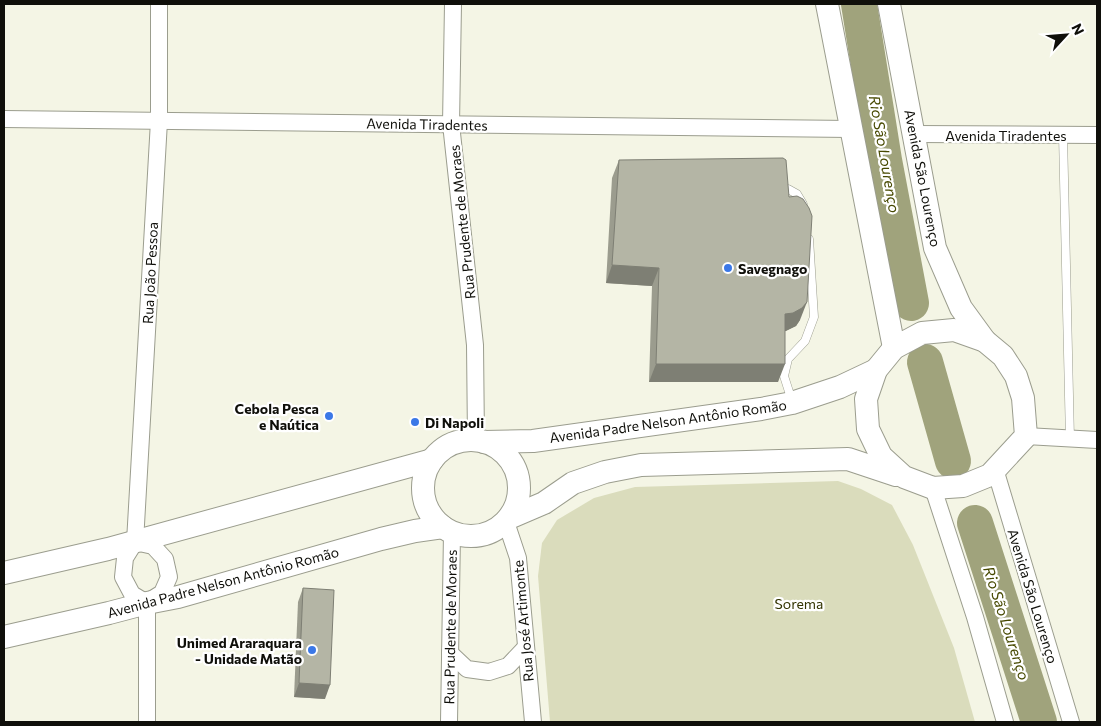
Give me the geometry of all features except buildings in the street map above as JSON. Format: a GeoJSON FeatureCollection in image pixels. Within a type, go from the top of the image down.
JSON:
{"type":"FeatureCollection","features":[{"type":"Feature","properties":{"kind":"main road"},"geometry":{"type":"LineString","coordinates":[[827,4],[894,348]]}},
{"type":"Feature","properties":{"kind":"main road","name":"Avenida São Lourenço"},"geometry":{"type":"LineString","coordinates":[[890,4],[935,248],[961,308],[985,341]]}},
{"type":"Feature","properties":{"kind":"main road"},"geometry":{"type":"LineString","coordinates":[[507,520],[519,496],[517,473],[504,453],[480,441],[459,441],[444,448],[432,460],[423,483],[427,508],[447,530],[471,536],[490,533],[507,520],[544,503],[573,483],[605,472],[640,465],[848,458],[934,488],[963,486],[990,474],[1026,436],[1023,398],[1016,376],[1003,356],[985,341],[954,330],[922,333],[894,348],[876,370],[866,399],[868,429],[882,456],[904,477]]}},
{"type":"Feature","properties":{"kind":"main road","name":"Avenida Padre Nelson Antônio Romão"},"geometry":{"type":"LineString","coordinates":[[480,441],[533,441],[761,409],[792,403],[840,387],[876,370]]}},
{"type":"Feature","properties":{"kind":"main road"},"geometry":{"type":"LineString","coordinates":[[4,573],[135,542],[432,460]]}},
{"type":"Feature","properties":{"kind":"main road","name":"Avenida Padre Nelson Antônio Romão"},"geometry":{"type":"LineString","coordinates":[[4,637],[178,597],[415,531],[447,530]]}},
{"type":"Feature","properties":{"kind":"street","name":"Rua João Pessoa"},"geometry":{"type":"LineString","coordinates":[[135,542],[159,121],[158,4]]}},
{"type":"Feature","properties":{"kind":"street","name":"Rua Prudente de Moraes"},"geometry":{"type":"LineString","coordinates":[[453,4],[451,124],[475,345],[480,441]]}},
{"type":"Feature","properties":{"kind":"street","name":"Avenida Tiradentes"},"geometry":{"type":"LineString","coordinates":[[4,119],[851,129]]}},
{"type":"Feature","properties":{"kind":"street","name":"Avenida Tiradentes"},"geometry":{"type":"LineString","coordinates":[[914,134],[1097,135]]}},
{"type":"Feature","properties":{"kind":"street"},"geometry":{"type":"LineString","coordinates":[[1026,436],[1097,440]]}},
{"type":"Feature","properties":{"kind":"street","name":"Avenida São Lourenço"},"geometry":{"type":"LineString","coordinates":[[995,469],[1070,722]]}},
{"type":"Feature","properties":{"kind":"street"},"geometry":{"type":"LineString","coordinates":[[934,488],[975,616],[1005,722]]}},
{"type":"Feature","properties":{"kind":"street","name":"Rua José Artimonte"},"geometry":{"type":"LineString","coordinates":[[507,520],[518,558],[533,722]]}},
{"type":"Feature","properties":{"kind":"street","name":"Rua Prudente de Moraes"},"geometry":{"type":"LineString","coordinates":[[447,530],[450,653],[449,722]]}},
{"type":"Feature","properties":{"kind":"street"},"geometry":{"type":"LineString","coordinates":[[135,542],[152,546],[166,558],[169,576],[162,593],[147,603],[132,594],[123,577],[124,558],[135,542]]}},
{"type":"Feature","properties":{"kind":"street"},"geometry":{"type":"LineString","coordinates":[[147,603],[147,722]]}},
{"type":"Feature","properties":{"kind":"street"},"geometry":{"type":"LineString","coordinates":[[450,653],[467,670],[489,672],[508,666],[526,647]]}},
{"type":"Feature","properties":{"kind":"lane"},"geometry":{"type":"LineString","coordinates":[[1063,135],[1070,439]]}},
{"type":"Feature","properties":{"kind":"lane"},"geometry":{"type":"LineString","coordinates":[[788,189],[797,194],[808,211]]}},
{"type":"Feature","properties":{"kind":"lane"},"geometry":{"type":"LineString","coordinates":[[792,403],[784,376],[788,360],[805,341],[814,317],[809,230]]}},
{"type":"Feature","properties":{"kind":"green space","name":"Sorema"},"geometry":{"type":"Polygon","coordinates":[[[838,481],[861,489],[892,505],[913,545],[954,648],[975,722],[550,722],[538,576],[542,543],[557,520],[594,498],[635,487],[838,481]]]}},
{"type":"Feature","properties":{"kind":"waterway","name":"Rio São Lourenço"},"geometry":{"type":"LineString","coordinates":[[859,4],[884,160],[911,303]]}},
{"type":"Feature","properties":{"kind":"waterway","name":"Rio São Lourenço"},"geometry":{"type":"LineString","coordinates":[[925,362],[953,461]]}},
{"type":"Feature","properties":{"kind":"waterway","name":"Rio São Lourenço"},"geometry":{"type":"LineString","coordinates":[[975,523],[1039,722]]}},
{"type":"Feature","properties":{"kind":"place","name":"Savegnago"},"geometry":{"type":"Point","coordinates":[728,268]}},
{"type":"Feature","properties":{"kind":"place","name":"Cebola Pesca e Naútica"},"geometry":{"type":"Point","coordinates":[329,416]}},
{"type":"Feature","properties":{"kind":"place","name":"Di Napoli"},"geometry":{"type":"Point","coordinates":[415,422]}},
{"type":"Feature","properties":{"kind":"place","name":"Unimed Araraquara - Unidade Matão"},"geometry":{"type":"Point","coordinates":[312,650]}}]}
